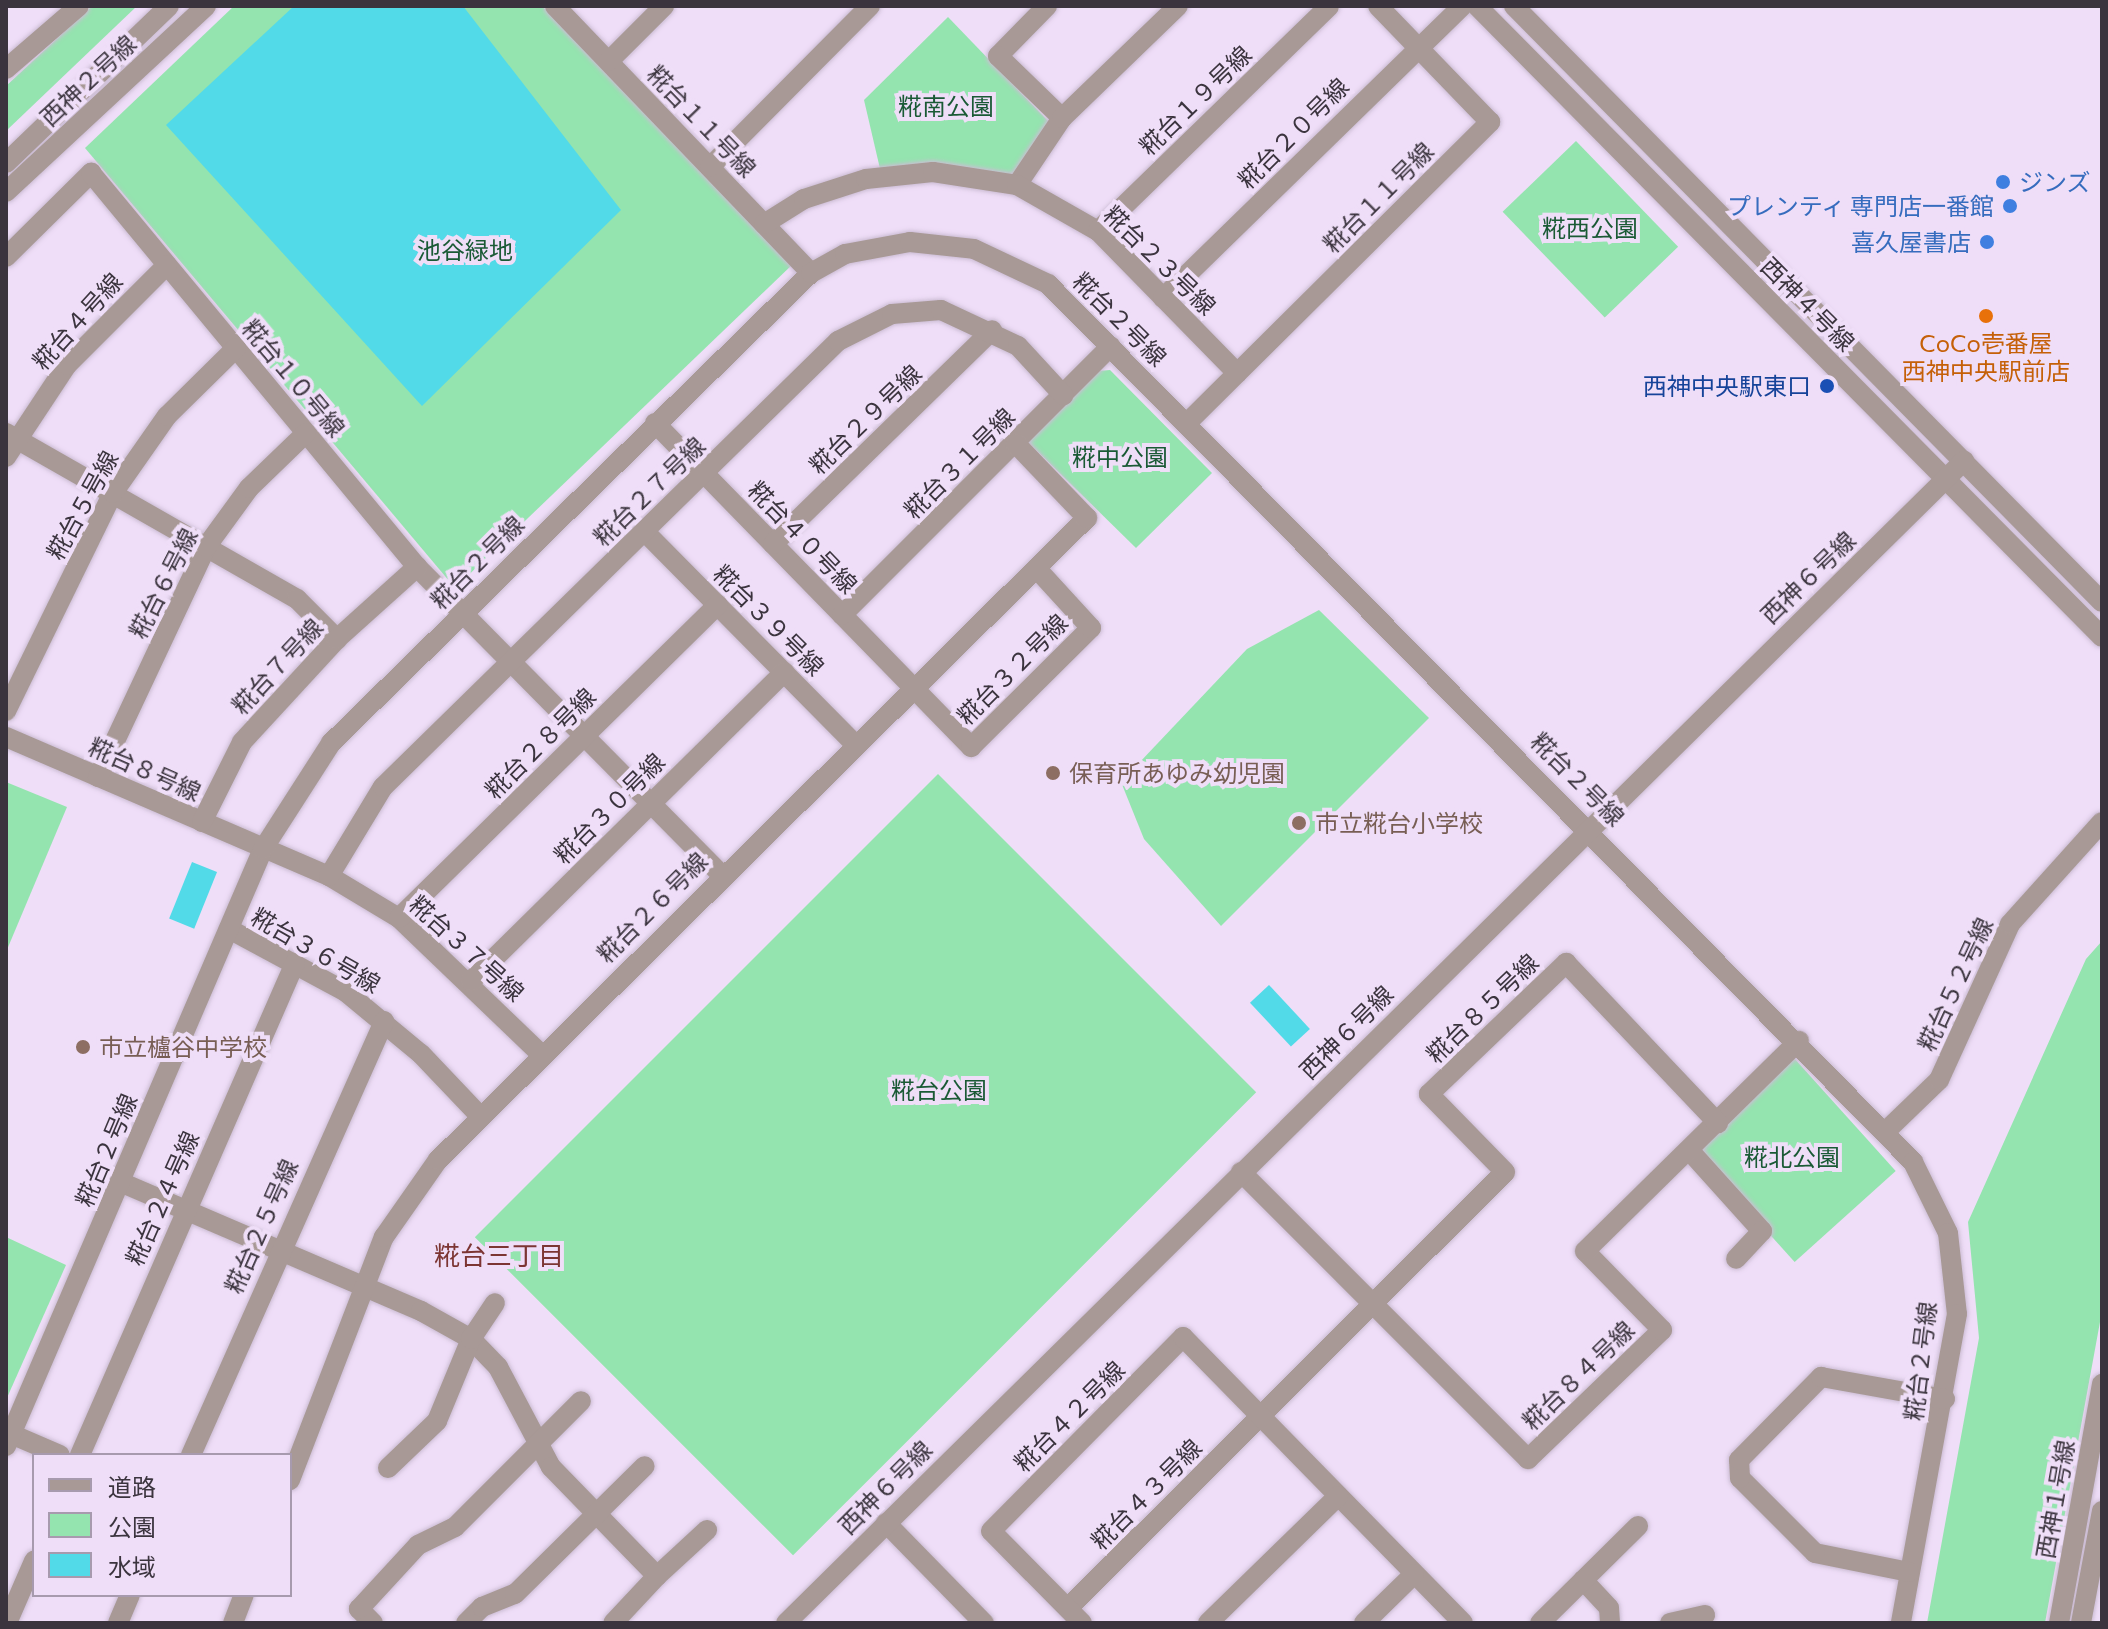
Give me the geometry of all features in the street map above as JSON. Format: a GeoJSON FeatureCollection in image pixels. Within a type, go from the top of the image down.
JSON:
{"type":"FeatureCollection","features":[{"type":"Feature","properties":{"kind":"street"},"geometry":{"type":"LineString","coordinates":[[6,69],[79,6]]}},
{"type":"Feature","properties":{"kind":"street","name":"西神２号線"},"geometry":{"type":"LineString","coordinates":[[6,163],[169,6]]}},
{"type":"Feature","properties":{"kind":"street","name":"西神２号線"},"geometry":{"type":"LineString","coordinates":[[6,192],[206,6]]}},
{"type":"Feature","properties":{"kind":"street","name":"糀台１１号線"},"geometry":{"type":"LineString","coordinates":[[555,6],[811,273]]}},
{"type":"Feature","properties":{"kind":"street"},"geometry":{"type":"LineString","coordinates":[[609,61],[664,6]]}},
{"type":"Feature","properties":{"kind":"street"},"geometry":{"type":"LineString","coordinates":[[710,167],[870,6]]}},
{"type":"Feature","properties":{"kind":"street"},"geometry":{"type":"LineString","coordinates":[[1047,6],[998,56],[1062,118]]}},
{"type":"Feature","properties":{"kind":"street"},"geometry":{"type":"LineString","coordinates":[[1017,185],[1062,118],[1178,6]]}},
{"type":"Feature","properties":{"kind":"street","name":"糀台１９号線"},"geometry":{"type":"LineString","coordinates":[[1098,231],[1329,6]]}},
{"type":"Feature","properties":{"kind":"street","name":"糀台１１号線"},"geometry":{"type":"LineString","coordinates":[[1188,422],[1490,122],[1378,6]]}},
{"type":"Feature","properties":{"kind":"street","name":"糀台２０号線"},"geometry":{"type":"LineString","coordinates":[[1163,298],[1462,6]]}},
{"type":"Feature","properties":{"kind":"street","name":"西神４号線"},"geometry":{"type":"LineString","coordinates":[[1477,6],[2102,637]]}},
{"type":"Feature","properties":{"kind":"street","name":"西神４号線"},"geometry":{"type":"LineString","coordinates":[[1514,6],[1964,461],[2099,592]]}},
{"type":"Feature","properties":{"kind":"street","name":"糀台２３号線"},"geometry":{"type":"LineString","coordinates":[[764,224],[804,199],[866,179],[933,172],[1017,185],[1098,231],[1237,373]]}},
{"type":"Feature","properties":{"kind":"street","name":"糀台１０号線"},"geometry":{"type":"LineString","coordinates":[[6,257],[91,173],[417,567],[721,874]]}},
{"type":"Feature","properties":{"kind":"street","name":"糀台２号線"},"geometry":{"type":"LineString","coordinates":[[9,1440],[263,849],[331,743],[811,273],[845,254],[910,242],[974,249],[1048,284],[1590,828],[1887,1130],[1913,1162],[1948,1233],[1957,1314],[1945,1399],[1901,1623]]}},
{"type":"Feature","properties":{"kind":"street","name":"糀台４号線"},"geometry":{"type":"LineString","coordinates":[[9,443],[67,365],[167,265]]}},
{"type":"Feature","properties":{"kind":"street","name":"糀台２７号線"},"geometry":{"type":"LineString","coordinates":[[329,876],[383,787],[838,341],[892,314],[941,310],[992,330],[1018,346],[1063,395]]}},
{"type":"Feature","properties":{"kind":"street","name":"糀台２９号線"},"geometry":{"type":"LineString","coordinates":[[773,544],[992,330]]}},
{"type":"Feature","properties":{"kind":"street","name":"糀台３１号線"},"geometry":{"type":"LineString","coordinates":[[842,615],[1111,346]]}},
{"type":"Feature","properties":{"kind":"street","name":"糀台５号線"},"geometry":{"type":"LineString","coordinates":[[6,711],[113,493],[167,416],[236,348]]}},
{"type":"Feature","properties":{"kind":"street","name":"糀台４０号線"},"geometry":{"type":"LineString","coordinates":[[655,423],[914,688]]}},
{"type":"Feature","properties":{"kind":"street","name":"糀台６号線"},"geometry":{"type":"LineString","coordinates":[[98,777],[206,547],[249,488],[306,433]]}},
{"type":"Feature","properties":{"kind":"street"},"geometry":{"type":"LineString","coordinates":[[9,443],[113,493],[297,599],[337,639]]}},
{"type":"Feature","properties":{"kind":"street","name":"糀台２６号線"},"geometry":{"type":"LineString","coordinates":[[292,1475],[384,1237],[414,1190],[480,1116],[721,874],[1087,518],[1016,444]]}},
{"type":"Feature","properties":{"kind":"street","name":"西神６号線"},"geometry":{"type":"LineString","coordinates":[[786,1623],[1964,461]]}},
{"type":"Feature","properties":{"kind":"street","name":"糀台３９号線"},"geometry":{"type":"LineString","coordinates":[[645,532],[856,745]]}},
{"type":"Feature","properties":{"kind":"street","name":"糀台７号線"},"geometry":{"type":"LineString","coordinates":[[202,822],[242,742],[337,639],[417,567]]}},
{"type":"Feature","properties":{"kind":"street","name":"糀台３２号線"},"geometry":{"type":"LineString","coordinates":[[914,688],[971,747],[1091,628],[1036,568]]}},
{"type":"Feature","properties":{"kind":"street","name":"糀台２８号線"},"geometry":{"type":"LineString","coordinates":[[399,918],[718,605]]}},
{"type":"Feature","properties":{"kind":"street","name":"糀台３０号線"},"geometry":{"type":"LineString","coordinates":[[471,981],[784,672]]}},
{"type":"Feature","properties":{"kind":"street","name":"糀台８号線"},"geometry":{"type":"LineString","coordinates":[[6,737],[263,849]]}},
{"type":"Feature","properties":{"kind":"street","name":"糀台５２号線"},"geometry":{"type":"LineString","coordinates":[[1887,1130],[1939,1080],[2010,924],[2102,822]]}},
{"type":"Feature","properties":{"kind":"street","name":"糀台３７号線"},"geometry":{"type":"LineString","coordinates":[[263,849],[329,876],[399,918],[471,981],[542,1055]]}},
{"type":"Feature","properties":{"kind":"street","name":"糀台３６号線"},"geometry":{"type":"LineString","coordinates":[[229,929],[295,963],[384,1021],[480,1116]]}},
{"type":"Feature","properties":{"kind":"street","name":"糀台２４号線"},"geometry":{"type":"LineString","coordinates":[[81,1453],[295,963]]}},
{"type":"Feature","properties":{"kind":"street","name":"糀台８５号線"},"geometry":{"type":"LineString","coordinates":[[1260,1416],[1505,1172],[1429,1094],[1566,963],[1718,1123]]}},
{"type":"Feature","properties":{"kind":"street","name":"糀台２５号線"},"geometry":{"type":"LineString","coordinates":[[192,1453],[278,1250],[384,1021]]}},
{"type":"Feature","properties":{"kind":"street","name":"糀台８４号線"},"geometry":{"type":"LineString","coordinates":[[1241,1172],[1528,1459],[1662,1330],[1585,1251],[1799,1041]]}},
{"type":"Feature","properties":{"kind":"street"},"geometry":{"type":"LineString","coordinates":[[1689,1150],[1762,1231],[1736,1259]]}},
{"type":"Feature","properties":{"kind":"street"},"geometry":{"type":"LineString","coordinates":[[120,1182],[421,1311],[471,1339],[498,1367],[551,1467],[657,1576]]}},
{"type":"Feature","properties":{"kind":"street"},"geometry":{"type":"LineString","coordinates":[[388,1468],[437,1421],[471,1339],[495,1303]]}},
{"type":"Feature","properties":{"kind":"street","name":"糀台４２号線"},"geometry":{"type":"LineString","coordinates":[[1068,1608],[991,1531],[1183,1337],[1260,1416]]}},
{"type":"Feature","properties":{"kind":"street"},"geometry":{"type":"LineString","coordinates":[[1909,1572],[1815,1553],[1740,1478],[1739,1460],[1821,1377],[1945,1399]]}},
{"type":"Feature","properties":{"kind":"street","name":"西神１号線"},"geometry":{"type":"LineString","coordinates":[[2059,1623],[2102,1384]]}},
{"type":"Feature","properties":{"kind":"street"},"geometry":{"type":"LineString","coordinates":[[373,1623],[359,1609],[418,1545],[455,1527],[581,1401]]}},
{"type":"Feature","properties":{"kind":"street"},"geometry":{"type":"LineString","coordinates":[[1260,1416],[1463,1623]]}},
{"type":"Feature","properties":{"kind":"street","name":"糀台４３号線"},"geometry":{"type":"LineString","coordinates":[[1068,1608],[1260,1416]]}},
{"type":"Feature","properties":{"kind":"street"},"geometry":{"type":"LineString","coordinates":[[9,1440],[53,1453]]}},
{"type":"Feature","properties":{"kind":"street"},"geometry":{"type":"LineString","coordinates":[[466,1623],[482,1607],[515,1594],[645,1466]]}},
{"type":"Feature","properties":{"kind":"street"},"geometry":{"type":"LineString","coordinates":[[1208,1623],[1338,1496]]}},
{"type":"Feature","properties":{"kind":"street","name":"西神１号線"},"geometry":{"type":"LineString","coordinates":[[2081,1623],[2102,1511]]}},
{"type":"Feature","properties":{"kind":"street"},"geometry":{"type":"LineString","coordinates":[[886,1523],[984,1623]]}},
{"type":"Feature","properties":{"kind":"street"},"geometry":{"type":"LineString","coordinates":[[1540,1623],[1638,1526]]}},
{"type":"Feature","properties":{"kind":"street"},"geometry":{"type":"LineString","coordinates":[[613,1623],[657,1576],[707,1530]]}},
{"type":"Feature","properties":{"kind":"street"},"geometry":{"type":"LineString","coordinates":[[7,1623],[32,1566]]}},
{"type":"Feature","properties":{"kind":"street"},"geometry":{"type":"LineString","coordinates":[[1364,1623],[1414,1574]]}},
{"type":"Feature","properties":{"kind":"street"},"geometry":{"type":"LineString","coordinates":[[1583,1580],[1609,1608],[1610,1623]]}},
{"type":"Feature","properties":{"kind":"street"},"geometry":{"type":"LineString","coordinates":[[118,1623],[129,1597]]}},
{"type":"Feature","properties":{"kind":"street"},"geometry":{"type":"LineString","coordinates":[[233,1623],[243,1597]]}},
{"type":"Feature","properties":{"kind":"street"},"geometry":{"type":"LineString","coordinates":[[1068,1608],[1082,1623]]}},
{"type":"Feature","properties":{"kind":"street"},"geometry":{"type":"LineString","coordinates":[[1670,1623],[1705,1615]]}},
{"type":"Feature","properties":{"kind":"green space"},"geometry":{"type":"Polygon","coordinates":[[[92,6],[137,6],[6,131],[6,86],[92,6]]]}},
{"type":"Feature","properties":{"kind":"green space","name":"池谷緑地"},"geometry":{"type":"Polygon","coordinates":[[[234,6],[542,6],[795,262],[455,588],[85,148],[234,6]]]}},
{"type":"Feature","properties":{"kind":"green space","name":"糀南公園"},"geometry":{"type":"Polygon","coordinates":[[[948,17],[1050,123],[1015,179],[881,173],[864,100],[948,17]]]}},
{"type":"Feature","properties":{"kind":"green space","name":"糀西公園"},"geometry":{"type":"Polygon","coordinates":[[[1576,141],[1678,247],[1605,318],[1503,212],[1576,141]]]}},
{"type":"Feature","properties":{"kind":"green space","name":"糀中公園"},"geometry":{"type":"Polygon","coordinates":[[[1110,370],[1212,473],[1136,548],[1028,442],[1098,371],[1110,370]]]}},
{"type":"Feature","properties":{"kind":"green space"},"geometry":{"type":"Polygon","coordinates":[[[1319,610],[1429,718],[1221,926],[1144,839],[1121,782],[1247,649],[1319,610]]]}},
{"type":"Feature","properties":{"kind":"green space","name":"糀台公園"},"geometry":{"type":"Polygon","coordinates":[[[938,774],[1256,1092],[793,1555],[475,1237],[938,774]]]}},
{"type":"Feature","properties":{"kind":"green space"},"geometry":{"type":"Polygon","coordinates":[[[6,782],[67,807],[6,952],[6,782]]]}},
{"type":"Feature","properties":{"kind":"green space"},"geometry":{"type":"Polygon","coordinates":[[[2102,941],[2102,1311],[2045,1623],[1927,1623],[1979,1338],[1968,1222],[2086,959],[2102,941]]]}},
{"type":"Feature","properties":{"kind":"green space","name":"糀北公園"},"geometry":{"type":"Polygon","coordinates":[[[1794,1058],[1896,1171],[1795,1262],[1693,1149],[1794,1058]]]}},
{"type":"Feature","properties":{"kind":"green space"},"geometry":{"type":"Polygon","coordinates":[[[6,1237],[66,1265],[6,1400],[6,1237]]]}},
{"type":"Feature","properties":{"kind":"water"},"geometry":{"type":"Polygon","coordinates":[[[294,6],[463,6],[621,210],[422,406],[166,125],[294,6]]]}},
{"type":"Feature","properties":{"kind":"water"},"geometry":{"type":"Polygon","coordinates":[[[192,862],[217,872],[194,929],[169,919],[192,862]]]}},
{"type":"Feature","properties":{"kind":"water"},"geometry":{"type":"Polygon","coordinates":[[[1269,985],[1310,1029],[1291,1047],[1250,1003],[1269,985]]]}},
{"type":"Feature","properties":{"kind":"place","name":"ジンズ"},"geometry":{"type":"Point","coordinates":[2003,182]}},
{"type":"Feature","properties":{"kind":"place","name":"プレンティ 専門店一番館"},"geometry":{"type":"Point","coordinates":[2010,206]}},
{"type":"Feature","properties":{"kind":"place","name":"喜久屋書店"},"geometry":{"type":"Point","coordinates":[1987,242]}},
{"type":"Feature","properties":{"kind":"place","name":"CoCo壱番屋 西神中央駅前店"},"geometry":{"type":"Point","coordinates":[1986,316]}},
{"type":"Feature","properties":{"kind":"place","name":"西神中央駅東口"},"geometry":{"type":"Point","coordinates":[1827,386]}},
{"type":"Feature","properties":{"kind":"place","name":"保育所あゆみ幼児園"},"geometry":{"type":"Point","coordinates":[1053,773]}},
{"type":"Feature","properties":{"kind":"place","name":"市立糀台小学校"},"geometry":{"type":"Point","coordinates":[1299,823]}},
{"type":"Feature","properties":{"kind":"place","name":"市立櫨谷中学校"},"geometry":{"type":"Point","coordinates":[83,1047]}},
{"type":"Feature","properties":{"kind":"district","name":"糀台三丁目"},"geometry":{"type":"Point","coordinates":[499,1255]}}]}
